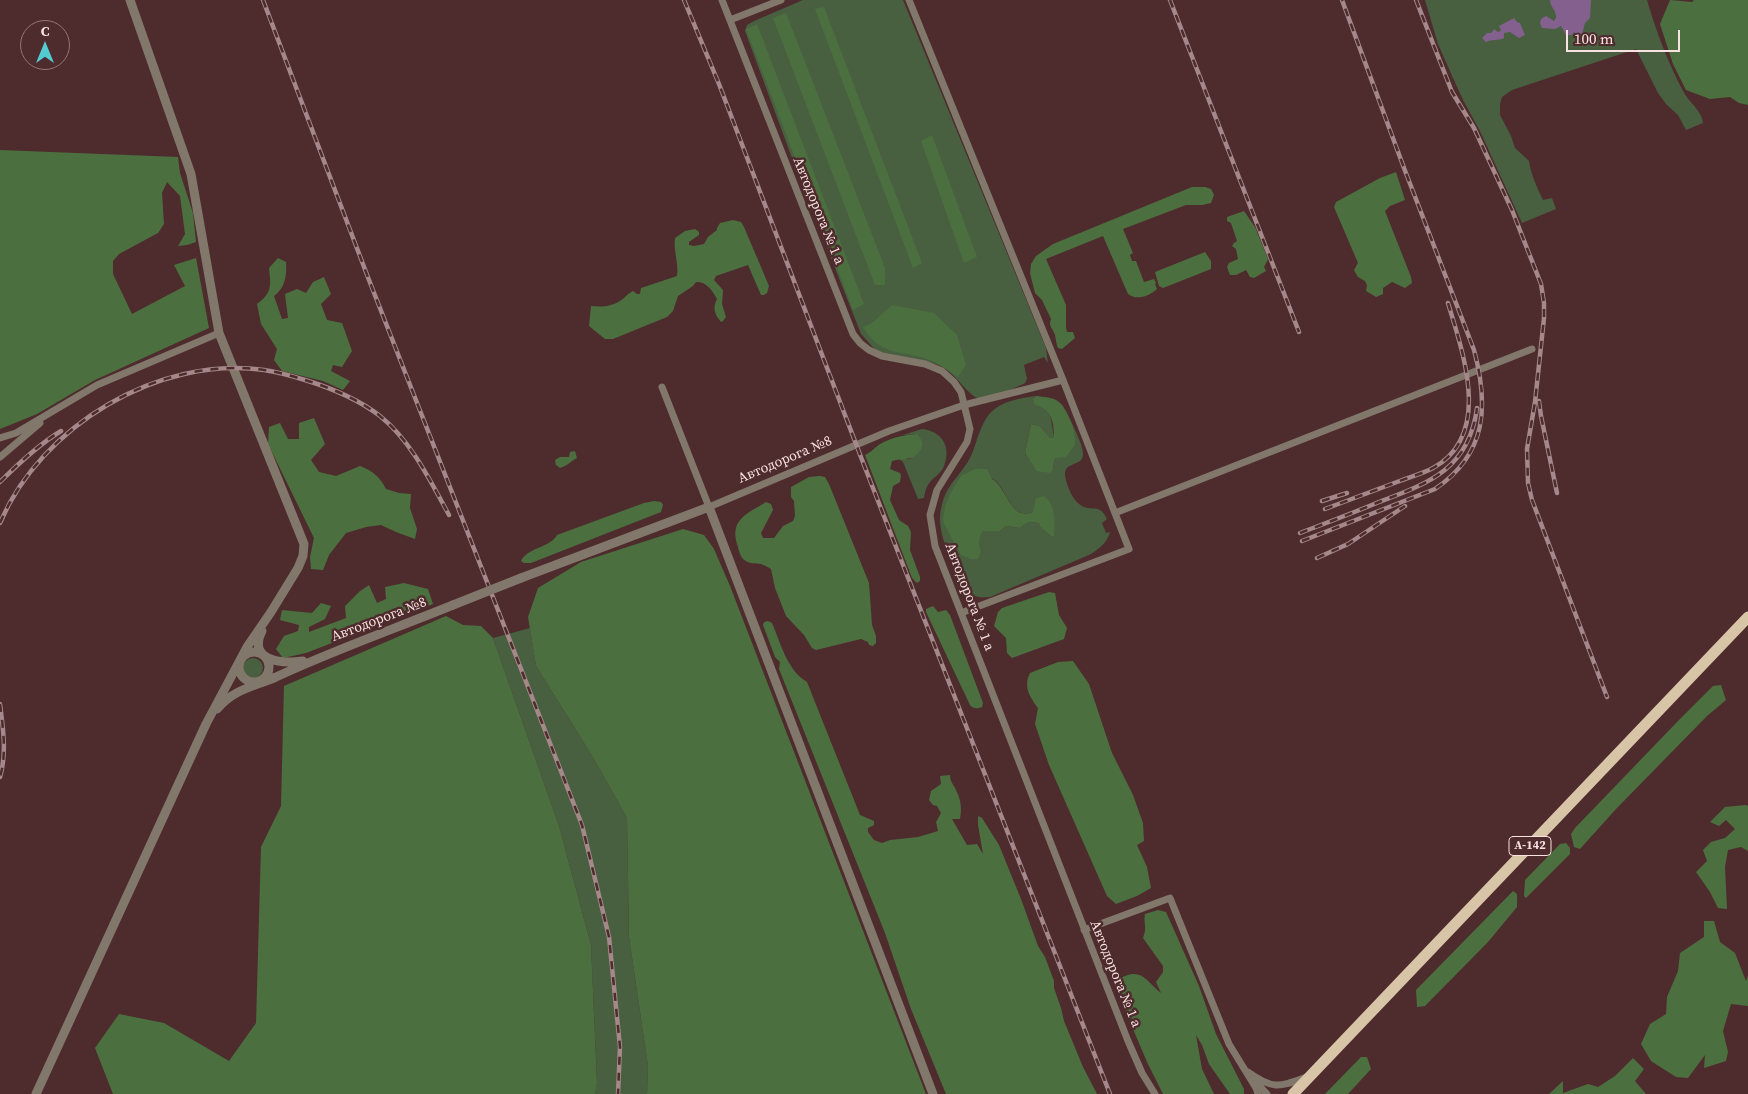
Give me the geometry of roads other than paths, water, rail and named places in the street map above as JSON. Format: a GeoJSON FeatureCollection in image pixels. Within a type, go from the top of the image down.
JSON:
{"type":"FeatureCollection","features":[{"type":"Feature","properties":{"kind":"highway","name":"А-142"},"geometry":{"type":"LineString","coordinates":[[1293,1094],[1748,617]]}},
{"type":"Feature","properties":{"kind":"street"},"geometry":{"type":"LineString","coordinates":[[36,1094],[206,724],[240,659],[298,568],[303,556],[304,544],[219,333],[191,174],[130,0]]}},
{"type":"Feature","properties":{"kind":"street","name":"Автодорога № 1 а"},"geometry":{"type":"LineString","coordinates":[[722,0],[853,334],[860,344],[882,356],[925,364],[942,371],[954,382],[961,392],[970,429],[967,442],[937,490],[930,515],[935,546],[1084,930],[1142,1073],[1153,1094]]}},
{"type":"Feature","properties":{"kind":"street"},"geometry":{"type":"LineString","coordinates":[[730,20],[781,0]]}},
{"type":"Feature","properties":{"kind":"street"},"geometry":{"type":"LineString","coordinates":[[908,0],[1063,380],[1129,549],[961,613]]}},
{"type":"Feature","properties":{"kind":"street"},"geometry":{"type":"LineString","coordinates":[[0,438],[16,433],[97,385],[219,333]]}},
{"type":"Feature","properties":{"kind":"street"},"geometry":{"type":"LineString","coordinates":[[1115,513],[1532,348]]}},
{"type":"Feature","properties":{"kind":"street","name":"Автодорога №8"},"geometry":{"type":"LineString","coordinates":[[206,724],[228,698],[237,691],[268,680],[315,659],[709,507],[889,431],[964,405],[1063,380]]}},
{"type":"Feature","properties":{"kind":"street"},"geometry":{"type":"LineString","coordinates":[[662,387],[934,1094]]}},
{"type":"Feature","properties":{"kind":"street"},"geometry":{"type":"LineString","coordinates":[[0,456],[53,411]]}},
{"type":"Feature","properties":{"kind":"street"},"geometry":{"type":"LineString","coordinates":[[266,657],[257,652],[251,652],[240,659],[238,669],[243,678],[249,682],[259,682],[269,671],[269,664],[266,657],[260,648],[259,640],[271,612]]}},
{"type":"Feature","properties":{"kind":"street","name":"Автодорога №8"},"geometry":{"type":"LineString","coordinates":[[266,657],[283,662],[315,659]]}},
{"type":"Feature","properties":{"kind":"street"},"geometry":{"type":"LineString","coordinates":[[1084,930],[1170,898],[1230,1044],[1258,1094]]}},
{"type":"Feature","properties":{"kind":"street"},"geometry":{"type":"LineString","coordinates":[[1244,1068],[1264,1082],[1282,1086],[1311,1076]]}},
{"type":"Feature","properties":{"kind":"street"},"geometry":{"type":"LineString","coordinates":[[1244,1068],[1267,1094]]}},
{"type":"Feature","properties":{"kind":"railway"},"geometry":{"type":"LineString","coordinates":[[263,0],[369,280],[582,825],[609,937],[620,1047],[618,1094]]}},
{"type":"Feature","properties":{"kind":"railway"},"geometry":{"type":"LineString","coordinates":[[684,0],[719,84],[864,465],[1110,1094]]}},
{"type":"Feature","properties":{"kind":"railway"},"geometry":{"type":"LineString","coordinates":[[1170,0],[1299,332]]}},
{"type":"Feature","properties":{"kind":"railway"},"geometry":{"type":"LineString","coordinates":[[1302,541],[1435,489],[1452,475],[1465,460],[1474,444],[1480,427],[1482,409],[1482,390],[1474,350],[1342,0]]}},
{"type":"Feature","properties":{"kind":"railway"},"geometry":{"type":"LineString","coordinates":[[1416,0],[1452,92],[1474,128],[1512,210],[1541,284],[1544,318],[1535,402],[1527,449],[1528,483],[1532,500],[1607,697]]}},
{"type":"Feature","properties":{"kind":"railway"},"geometry":{"type":"LineString","coordinates":[[1325,509],[1433,468],[1451,453],[1463,435],[1468,414],[1469,392],[1466,368],[1448,303]]}},
{"type":"Feature","properties":{"kind":"railway"},"geometry":{"type":"LineString","coordinates":[[0,523],[19,488],[44,456],[74,428],[108,404],[145,386],[184,374],[224,368],[264,370],[295,377],[334,390],[372,410],[391,426],[410,449],[449,515]]}},
{"type":"Feature","properties":{"kind":"railway"},"geometry":{"type":"LineString","coordinates":[[1539,401],[1557,493]]}},
{"type":"Feature","properties":{"kind":"railway"},"geometry":{"type":"LineString","coordinates":[[1300,533],[1414,488],[1444,471],[1456,460],[1465,446],[1473,429],[1477,408]]}},
{"type":"Feature","properties":{"kind":"railway"},"geometry":{"type":"LineString","coordinates":[[0,482],[44,442],[61,431]]}},
{"type":"Feature","properties":{"kind":"railway"},"geometry":{"type":"LineString","coordinates":[[1322,501],[1347,493]]}},
{"type":"Feature","properties":{"kind":"railway"},"geometry":{"type":"LineString","coordinates":[[1317,558],[1348,544],[1405,506]]}},
{"type":"Feature","properties":{"kind":"railway"},"geometry":{"type":"LineString","coordinates":[[0,704],[4,750],[0,777]]}}]}
